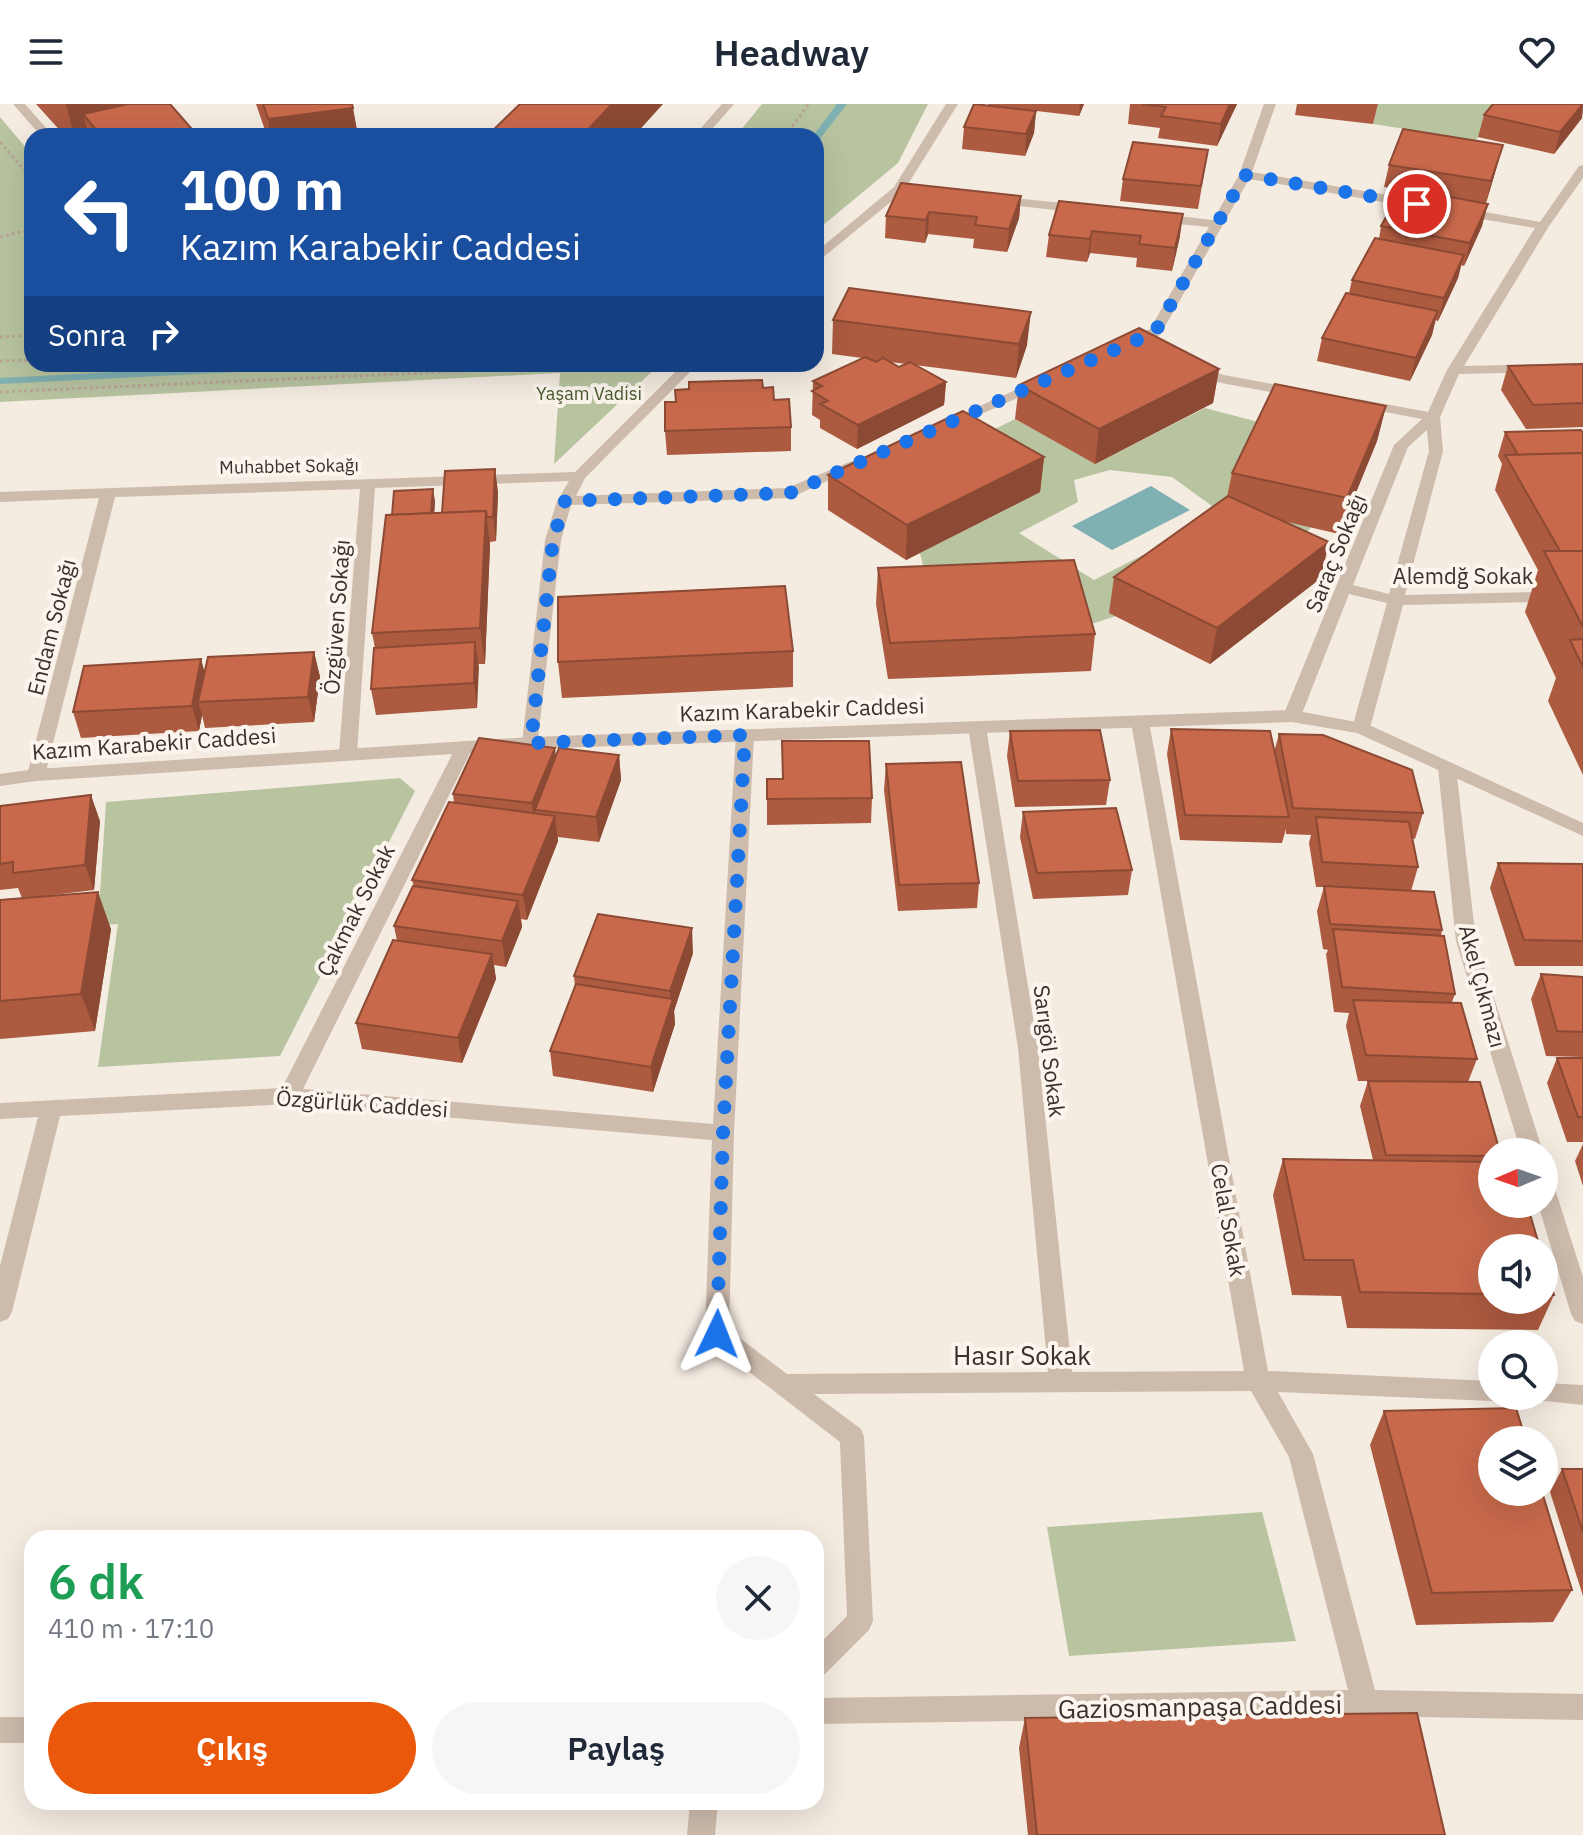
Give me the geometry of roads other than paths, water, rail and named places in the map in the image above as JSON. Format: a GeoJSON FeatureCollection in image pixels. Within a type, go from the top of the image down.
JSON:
{"type":"FeatureCollection","features":[{"type":"Feature","properties":{"kind":"street"},"geometry":{"type":"LineString","coordinates":[[19,104],[40,128]]}},
{"type":"Feature","properties":{"kind":"street"},"geometry":{"type":"LineString","coordinates":[[707,128],[728,104]]}},
{"type":"Feature","properties":{"kind":"street"},"geometry":{"type":"LineString","coordinates":[[824,252],[899,189],[952,104]]}},
{"type":"Feature","properties":{"kind":"street"},"geometry":{"type":"LineString","coordinates":[[1150,356],[1114,350],[1155,332],[1245,175],[1270,104]]}},
{"type":"Feature","properties":{"kind":"street","name":"Saraç Sokağı"},"geometry":{"type":"LineString","coordinates":[[1292,716],[1401,445],[1433,417],[1454,370],[1543,226],[1581,172]]}},
{"type":"Feature","properties":{"kind":"street"},"geometry":{"type":"LineString","coordinates":[[1245,175],[1433,207]]}},
{"type":"Feature","properties":{"kind":"street"},"geometry":{"type":"LineString","coordinates":[[899,189],[915,191]]}},
{"type":"Feature","properties":{"kind":"street"},"geometry":{"type":"LineString","coordinates":[[979,198],[1090,210]]}},
{"type":"Feature","properties":{"kind":"street"},"geometry":{"type":"LineString","coordinates":[[1448,210],[1543,226]]}},
{"type":"Feature","properties":{"kind":"street"},"geometry":{"type":"LineString","coordinates":[[1138,215],[1217,224]]}},
{"type":"Feature","properties":{"kind":"street"},"geometry":{"type":"LineString","coordinates":[[1178,365],[1221,379],[1312,395]]}},
{"type":"Feature","properties":{"kind":"street"},"geometry":{"type":"LineString","coordinates":[[1454,370],[1583,367]]}},
{"type":"Feature","properties":{"kind":"street"},"geometry":{"type":"LineString","coordinates":[[531,743],[553,540],[565,501],[579,476],[683,372]]}},
{"type":"Feature","properties":{"kind":"street"},"geometry":{"type":"LineString","coordinates":[[934,430],[1049,379]]}},
{"type":"Feature","properties":{"kind":"street"},"geometry":{"type":"LineString","coordinates":[[1342,401],[1433,417]]}},
{"type":"Feature","properties":{"kind":"street","name":"Saraç Sokağı"},"geometry":{"type":"LineString","coordinates":[[1361,728],[1436,451],[1433,417]]}},
{"type":"Feature","properties":{"kind":"street"},"geometry":{"type":"LineString","coordinates":[[565,501],[790,493],[862,461]]}},
{"type":"Feature","properties":{"kind":"street","name":"Muhabbet Sokağı"},"geometry":{"type":"LineString","coordinates":[[0,497],[579,476]]}},
{"type":"Feature","properties":{"kind":"street","name":"Özgüven Sokağı"},"geometry":{"type":"LineString","coordinates":[[348,753],[368,484]]}},
{"type":"Feature","properties":{"kind":"street","name":"Endam Sokağı"},"geometry":{"type":"LineString","coordinates":[[36,775],[109,491]]}},
{"type":"Feature","properties":{"kind":"street","name":"Alemdğ Sokak"},"geometry":{"type":"LineString","coordinates":[[1344,588],[1395,600],[1583,596]]}},
{"type":"Feature","properties":{"kind":"street","name":"Kazım Karabekir Caddesi"},"geometry":{"type":"LineString","coordinates":[[0,780],[348,753],[531,743],[1292,716],[1361,728],[1583,830]]}},
{"type":"Feature","properties":{"kind":"street","name":"Celal Sokak"},"geometry":{"type":"LineString","coordinates":[[1140,722],[1258,1381],[1301,1454],[1365,1703]]}},
{"type":"Feature","properties":{"kind":"street","name":"Sarıgöl Sokak"},"geometry":{"type":"LineString","coordinates":[[977,727],[1028,1048],[1061,1384]]}},
{"type":"Feature","properties":{"kind":"street"},"geometry":{"type":"LineString","coordinates":[[745,735],[723,1133],[717,1334],[852,1437],[860,1621],[824,1657]]}},
{"type":"Feature","properties":{"kind":"street","name":"Çakmak Sokak"},"geometry":{"type":"LineString","coordinates":[[289,1096],[464,747]]}},
{"type":"Feature","properties":{"kind":"street","name":"Akel Çıkmazı"},"geometry":{"type":"LineString","coordinates":[[1447,768],[1466,941],[1528,1138]]}},
{"type":"Feature","properties":{"kind":"street","name":"Özgürlük Caddesi"},"geometry":{"type":"LineString","coordinates":[[0,1111],[289,1096],[723,1133]]}},
{"type":"Feature","properties":{"kind":"street"},"geometry":{"type":"LineString","coordinates":[[0,1312],[51,1109]]}},
{"type":"Feature","properties":{"kind":"street"},"geometry":{"type":"LineString","coordinates":[[1553,1218],[1583,1314]]}},
{"type":"Feature","properties":{"kind":"street"},"geometry":{"type":"LineString","coordinates":[[1258,1381],[1478,1390]]}},
{"type":"Feature","properties":{"kind":"street","name":"Hasır Sokak"},"geometry":{"type":"LineString","coordinates":[[786,1384],[1258,1381]]}},
{"type":"Feature","properties":{"kind":"street"},"geometry":{"type":"LineString","coordinates":[[1558,1394],[1583,1395]]}},
{"type":"Feature","properties":{"kind":"street","name":"Gaziosmanpaşa Caddesi"},"geometry":{"type":"LineString","coordinates":[[824,1711],[1365,1703],[1583,1707]]}},
{"type":"Feature","properties":{"kind":"street"},"geometry":{"type":"LineString","coordinates":[[0,1730],[24,1730]]}},
{"type":"Feature","properties":{"kind":"street"},"geometry":{"type":"LineString","coordinates":[[701,1835],[703,1810]]}},
{"type":"Feature","properties":{"kind":"water"},"geometry":{"type":"Polygon","coordinates":[[[1151,486],[1190,510],[1112,550],[1072,526],[1151,486]]]}},
{"type":"Feature","properties":{"kind":"waterway"},"geometry":{"type":"LineString","coordinates":[[824,128],[842,104]]}},
{"type":"Feature","properties":{"kind":"waterway"},"geometry":{"type":"LineString","coordinates":[[0,381],[177,372]]}},
{"type":"Feature","properties":{"kind":"park label","name":"Yaşam Vadisi"},"geometry":{"type":"Point","coordinates":[589,393]}}]}
